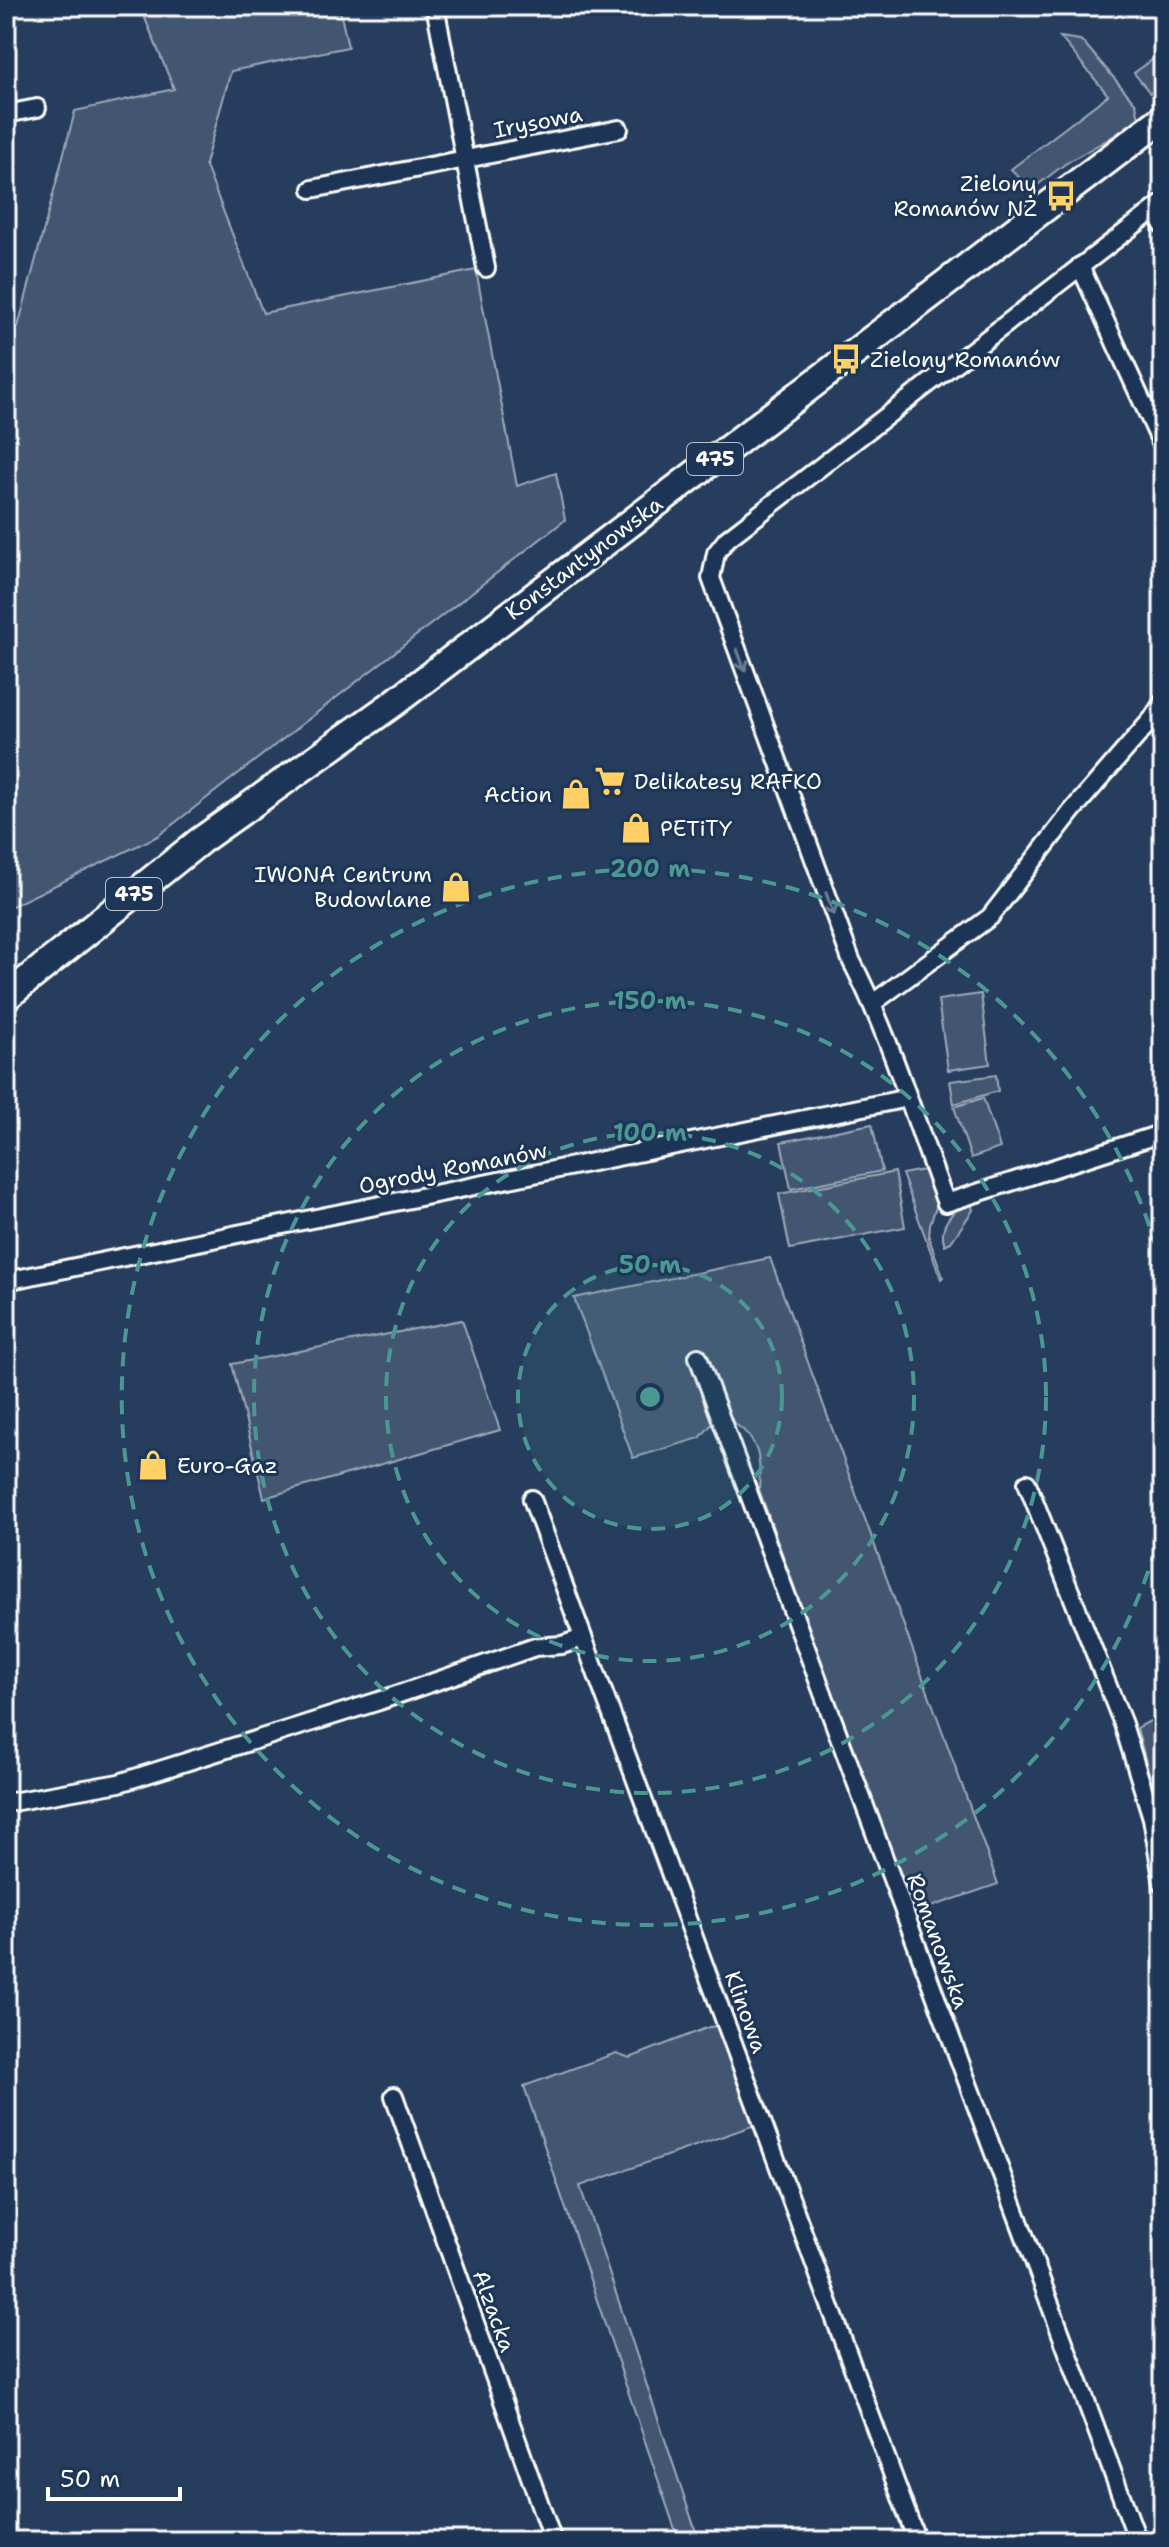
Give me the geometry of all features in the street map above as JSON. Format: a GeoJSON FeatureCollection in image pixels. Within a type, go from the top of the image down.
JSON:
{"type":"FeatureCollection","features":[{"type":"Feature","properties":{"kind":"main road","name":"Konstantynowska"},"geometry":{"type":"LineString","coordinates":[[6,997],[200,841],[394,703],[1162,121]]}},
{"type":"Feature","properties":{"kind":"street"},"geometry":{"type":"LineString","coordinates":[[435,6],[486,268]]}},
{"type":"Feature","properties":{"kind":"street"},"geometry":{"type":"LineString","coordinates":[[6,114],[37,108]]}},
{"type":"Feature","properties":{"kind":"street","name":"Irysowa"},"geometry":{"type":"LineString","coordinates":[[312,189],[619,129]]}},
{"type":"Feature","properties":{"kind":"street"},"geometry":{"type":"LineString","coordinates":[[1163,225],[1158,207],[727,539],[716,553],[711,578],[851,960],[873,1003],[946,1203],[1163,1133]]}},
{"type":"Feature","properties":{"kind":"street"},"geometry":{"type":"LineString","coordinates":[[1080,266],[1163,447]]}},
{"type":"Feature","properties":{"kind":"street"},"geometry":{"type":"LineString","coordinates":[[873,1003],[990,917],[1072,811],[1152,719],[1163,702]]}},
{"type":"Feature","properties":{"kind":"street","name":"Ogrody Romanów"},"geometry":{"type":"LineString","coordinates":[[6,1281],[908,1098]]}},
{"type":"Feature","properties":{"kind":"street","name":"Romanowska"},"geometry":{"type":"LineString","coordinates":[[698,1357],[1138,2541]]}},
{"type":"Feature","properties":{"kind":"street"},"geometry":{"type":"LineString","coordinates":[[1027,1483],[1123,1724],[1152,1818],[1163,1884]]}},
{"type":"Feature","properties":{"kind":"street","name":"Klinowa"},"geometry":{"type":"LineString","coordinates":[[532,1499],[917,2541]]}},
{"type":"Feature","properties":{"kind":"street"},"geometry":{"type":"LineString","coordinates":[[6,1803],[119,1783],[379,1701],[535,1647],[562,1645],[583,1638]]}},
{"type":"Feature","properties":{"kind":"street","name":"Alzacka"},"geometry":{"type":"LineString","coordinates":[[394,2096],[553,2541]]}},
{"type":"Feature","properties":{"kind":"shaded area"},"geometry":{"type":"Polygon","coordinates":[[[140,6],[339,6],[348,47],[231,71],[205,164],[263,313],[476,270],[517,486],[556,473],[565,520],[158,836],[6,909],[6,330],[18,327],[75,111],[174,89],[140,6]]]}},
{"type":"Feature","properties":{"kind":"shaded area"},"geometry":{"type":"Polygon","coordinates":[[[1060,37],[1080,40],[1085,44],[1136,104],[1139,118],[1065,164],[1031,190],[1011,169],[1108,95],[1060,37]]]}},
{"type":"Feature","properties":{"kind":"shaded area"},"geometry":{"type":"Polygon","coordinates":[[[1163,52],[1163,84],[1150,93],[1134,73],[1163,52]]]}},
{"type":"Feature","properties":{"kind":"shaded area"},"geometry":{"type":"Polygon","coordinates":[[[981,994],[990,1064],[948,1070],[938,1000],[981,994]]]}},
{"type":"Feature","properties":{"kind":"shaded area"},"geometry":{"type":"Polygon","coordinates":[[[996,1075],[998,1091],[954,1104],[950,1081],[996,1075]]]}},
{"type":"Feature","properties":{"kind":"shaded area"},"geometry":{"type":"Polygon","coordinates":[[[983,1098],[1000,1148],[971,1158],[954,1107],[983,1098]]]}},
{"type":"Feature","properties":{"kind":"shaded area"},"geometry":{"type":"Polygon","coordinates":[[[872,1124],[882,1171],[791,1189],[781,1142],[872,1124]]]}},
{"type":"Feature","properties":{"kind":"shaded area"},"geometry":{"type":"Polygon","coordinates":[[[924,1170],[937,1204],[929,1238],[943,1277],[941,1279],[902,1174],[924,1170]]]}},
{"type":"Feature","properties":{"kind":"shaded area"},"geometry":{"type":"Polygon","coordinates":[[[895,1172],[905,1227],[790,1249],[779,1194],[895,1172]]]}},
{"type":"Feature","properties":{"kind":"shaded area"},"geometry":{"type":"Polygon","coordinates":[[[971,1203],[973,1210],[951,1242],[945,1245],[943,1231],[948,1219],[958,1209],[971,1203]]]}},
{"type":"Feature","properties":{"kind":"shaded area"},"geometry":{"type":"Polygon","coordinates":[[[770,1258],[998,1884],[911,1914],[759,1489],[759,1460],[754,1444],[734,1423],[711,1425],[700,1438],[633,1458],[574,1298],[770,1258]]]}},
{"type":"Feature","properties":{"kind":"shaded area"},"geometry":{"type":"Polygon","coordinates":[[[462,1320],[500,1430],[264,1498],[232,1364],[462,1320]]]}},
{"type":"Feature","properties":{"kind":"shaded area"},"geometry":{"type":"Polygon","coordinates":[[[1163,1714],[1163,1828],[1137,1728],[1163,1714]]]}},
{"type":"Feature","properties":{"kind":"shaded area"},"geometry":{"type":"Polygon","coordinates":[[[720,2026],[758,2124],[580,2186],[699,2541],[679,2541],[524,2086],[616,2053],[630,2058],[709,2027],[720,2026]]]}},
{"type":"Feature","properties":{"kind":"place","name":"Zielony Romanów NŻ"},"geometry":{"type":"Point","coordinates":[1061,196]}},
{"type":"Feature","properties":{"kind":"place","name":"Zielony Romanów"},"geometry":{"type":"Point","coordinates":[846,359]}},
{"type":"Feature","properties":{"kind":"place","name":"Delikatesy RAFKO"},"geometry":{"type":"Point","coordinates":[610,781]}},
{"type":"Feature","properties":{"kind":"place","name":"Action"},"geometry":{"type":"Point","coordinates":[576,794]}},
{"type":"Feature","properties":{"kind":"place","name":"PETiTY"},"geometry":{"type":"Point","coordinates":[636,828]}},
{"type":"Feature","properties":{"kind":"place","name":"IWONA Centrum Budowlane"},"geometry":{"type":"Point","coordinates":[456,887]}},
{"type":"Feature","properties":{"kind":"place","name":"Euro-Gaz"},"geometry":{"type":"Point","coordinates":[153,1465]}}]}
